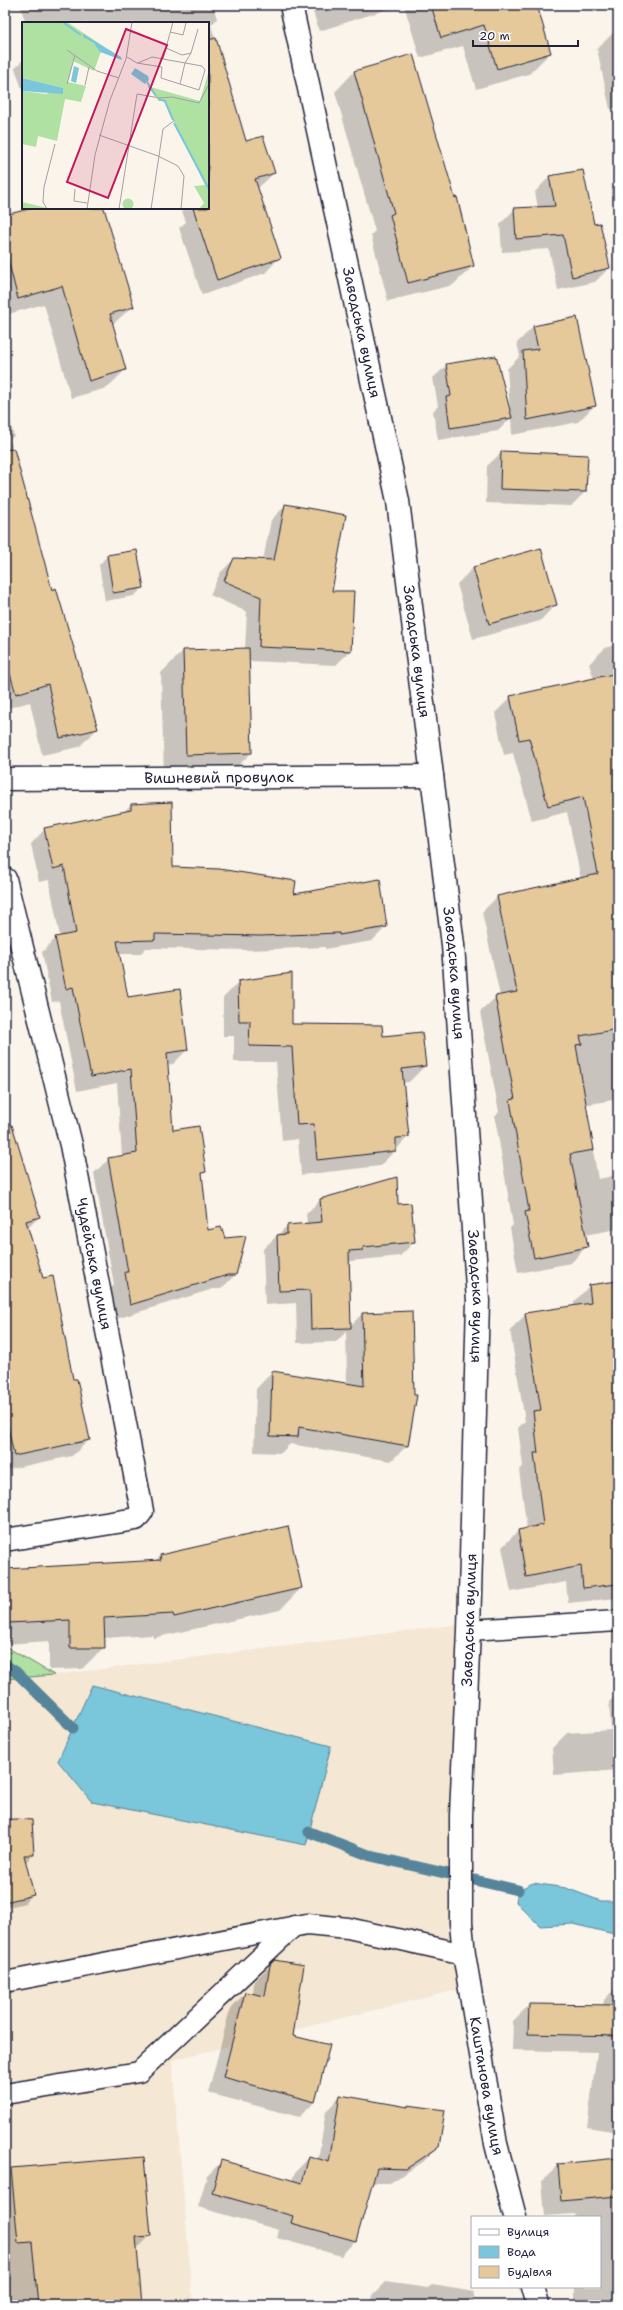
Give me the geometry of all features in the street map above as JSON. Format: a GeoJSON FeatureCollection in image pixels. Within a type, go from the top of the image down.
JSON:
{"type":"FeatureCollection","features":[{"type":"Feature","properties":{"kind":"main road","name":"Заводська вулиця"},"geometry":{"type":"LineString","coordinates":[[291,5],[398,501],[453,945],[478,1301],[469,1630],[461,1839],[461,1923],[464,1954]]}},
{"type":"Feature","properties":{"kind":"main road","name":"Вишневий провулок"},"geometry":{"type":"LineString","coordinates":[[5,779],[432,776]]}},
{"type":"Feature","properties":{"kind":"main road","name":"Чудейська вулиця"},"geometry":{"type":"LineString","coordinates":[[5,878],[71,1145],[142,1511],[136,1519],[5,1540]]}},
{"type":"Feature","properties":{"kind":"main road","name":"Каштанова вулиця"},"geometry":{"type":"LineString","coordinates":[[464,1954],[496,2144],[515,2216]]}},
{"type":"Feature","properties":{"kind":"main road"},"geometry":{"type":"LineString","coordinates":[[533,2288],[538,2305]]}},
{"type":"Feature","properties":{"kind":"lane"},"geometry":{"type":"LineString","coordinates":[[469,1630],[618,1621]]}},
{"type":"Feature","properties":{"kind":"lane"},"geometry":{"type":"LineString","coordinates":[[5,1982],[307,1924],[348,1928],[464,1954]]}},
{"type":"Feature","properties":{"kind":"lane"},"geometry":{"type":"LineString","coordinates":[[5,2094],[139,2072],[294,1926]]}},
{"type":"Feature","properties":{"kind":"shaded area"},"geometry":{"type":"Polygon","coordinates":[[[462,1624],[459,1790],[450,1914],[460,1989],[172,2060],[193,2305],[5,2305],[5,1679],[54,1675],[462,1624]]]}},
{"type":"Feature","properties":{"kind":"green space"},"geometry":{"type":"Polygon","coordinates":[[[5,1646],[54,1675],[5,1679],[5,1646]]]}},
{"type":"Feature","properties":{"kind":"water"},"geometry":{"type":"Polygon","coordinates":[[[92,1685],[331,1746],[306,1845],[92,1802],[58,1761],[92,1685]]]}},
{"type":"Feature","properties":{"kind":"water"},"geometry":{"type":"Polygon","coordinates":[[[533,1883],[566,1888],[601,1901],[618,1901],[618,1935],[573,1924],[540,1926],[516,1902],[518,1890],[533,1883]]]}},
{"type":"Feature","properties":{"kind":"building"},"geometry":{"type":"Polygon","coordinates":[[[431,5],[537,5],[551,53],[497,69],[484,25],[441,38],[431,5]]]}},
{"type":"Feature","properties":{"kind":"building"},"geometry":{"type":"Polygon","coordinates":[[[216,38],[246,141],[263,136],[275,173],[255,179],[281,258],[217,280],[193,209],[209,209],[209,40],[216,38]]]}},
{"type":"Feature","properties":{"kind":"building"},"geometry":{"type":"Polygon","coordinates":[[[413,54],[455,198],[457,197],[474,266],[408,283],[390,215],[394,213],[354,71],[413,54]]]}},
{"type":"Feature","properties":{"kind":"building"},"geometry":{"type":"Polygon","coordinates":[[[583,170],[594,224],[600,223],[610,268],[572,277],[563,235],[516,239],[514,208],[555,206],[549,176],[583,170]]]}},
{"type":"Feature","properties":{"kind":"building"},"geometry":{"type":"Polygon","coordinates":[[[29,209],[104,209],[134,307],[110,314],[126,370],[89,381],[62,286],[18,299],[5,248],[5,215],[29,209]]]}},
{"type":"Feature","properties":{"kind":"building"},"geometry":{"type":"Polygon","coordinates":[[[577,317],[596,406],[527,420],[523,351],[538,349],[533,326],[577,317]]]}},
{"type":"Feature","properties":{"kind":"building"},"geometry":{"type":"Polygon","coordinates":[[[496,356],[512,418],[450,428],[446,397],[451,396],[446,364],[496,356]]]}},
{"type":"Feature","properties":{"kind":"building"},"geometry":{"type":"Polygon","coordinates":[[[14,449],[52,590],[56,588],[98,729],[60,738],[48,684],[16,694],[5,657],[5,450],[14,449]]]}},
{"type":"Feature","properties":{"kind":"building"},"geometry":{"type":"Polygon","coordinates":[[[501,451],[588,455],[586,492],[500,489],[501,451]]]}},
{"type":"Feature","properties":{"kind":"building"},"geometry":{"type":"Polygon","coordinates":[[[285,504],[346,515],[332,591],[354,591],[351,651],[259,647],[261,597],[224,581],[234,558],[274,560],[285,504]]]}},
{"type":"Feature","properties":{"kind":"building"},"geometry":{"type":"Polygon","coordinates":[[[541,548],[557,605],[489,624],[473,567],[541,548]]]}},
{"type":"Feature","properties":{"kind":"building"},"geometry":{"type":"Polygon","coordinates":[[[137,550],[144,588],[113,593],[107,555],[137,550]]]}},
{"type":"Feature","properties":{"kind":"building"},"geometry":{"type":"Polygon","coordinates":[[[249,648],[252,753],[186,755],[183,650],[249,648]]]}},
{"type":"Feature","properties":{"kind":"building"},"geometry":{"type":"Polygon","coordinates":[[[618,673],[618,1029],[580,1036],[582,1044],[576,1045],[594,1150],[570,1154],[588,1247],[534,1258],[525,1212],[529,1211],[510,1100],[515,1099],[495,996],[517,992],[497,896],[598,874],[583,797],[548,806],[529,738],[519,740],[510,696],[618,673]]]}},
{"type":"Feature","properties":{"kind":"building"},"geometry":{"type":"Polygon","coordinates":[[[172,802],[173,867],[219,869],[296,881],[294,894],[380,879],[387,927],[339,935],[339,933],[261,936],[155,934],[155,940],[117,941],[128,997],[180,989],[188,1050],[167,1053],[173,1130],[199,1126],[206,1172],[202,1173],[208,1230],[221,1227],[225,1238],[246,1236],[236,1275],[228,1275],[130,1305],[125,1272],[128,1272],[108,1158],[137,1153],[131,1069],[91,1077],[73,987],[66,989],[55,937],[76,933],[64,866],[53,869],[44,828],[131,810],[131,804],[172,802]]]}},
{"type":"Feature","properties":{"kind":"building"},"geometry":{"type":"Polygon","coordinates":[[[292,973],[292,1024],[382,1025],[383,1036],[422,1032],[426,1066],[402,1069],[409,1137],[396,1138],[396,1151],[317,1160],[314,1124],[297,1125],[292,1047],[249,1046],[250,1021],[239,1021],[238,981],[292,973]]]}},
{"type":"Feature","properties":{"kind":"building"},"geometry":{"type":"Polygon","coordinates":[[[12,1125],[40,1217],[26,1221],[43,1278],[53,1276],[73,1379],[77,1379],[90,1440],[14,1456],[5,1412],[5,1126],[12,1125]]]}},
{"type":"Feature","properties":{"kind":"building"},"geometry":{"type":"Polygon","coordinates":[[[397,1177],[398,1204],[411,1203],[415,1242],[363,1247],[363,1250],[349,1251],[351,1328],[311,1329],[310,1290],[279,1291],[277,1235],[287,1234],[287,1225],[322,1222],[320,1199],[397,1177]]]}},
{"type":"Feature","properties":{"kind":"building"},"geometry":{"type":"Polygon","coordinates":[[[618,1281],[618,1584],[583,1588],[581,1566],[526,1577],[518,1530],[543,1525],[534,1453],[538,1453],[533,1411],[541,1410],[525,1313],[591,1303],[589,1285],[618,1281]]]}},
{"type":"Feature","properties":{"kind":"building"},"geometry":{"type":"Polygon","coordinates":[[[412,1311],[414,1395],[417,1395],[408,1446],[299,1427],[298,1437],[270,1436],[272,1371],[364,1386],[362,1313],[412,1311]]]}},
{"type":"Feature","properties":{"kind":"building"},"geometry":{"type":"Polygon","coordinates":[[[288,1526],[302,1588],[174,1617],[173,1614],[104,1618],[105,1648],[70,1648],[70,1620],[8,1623],[5,1603],[5,1569],[161,1560],[160,1555],[288,1526]]]}},
{"type":"Feature","properties":{"kind":"building"},"geometry":{"type":"Polygon","coordinates":[[[5,1820],[32,1820],[34,1855],[24,1855],[34,1895],[5,1902],[5,1820]]]}},
{"type":"Feature","properties":{"kind":"building"},"geometry":{"type":"Polygon","coordinates":[[[274,1960],[304,1965],[293,2036],[330,2045],[315,2102],[223,2077],[245,1992],[265,1996],[270,1965],[274,1960]]]}},
{"type":"Feature","properties":{"kind":"building"},"geometry":{"type":"Polygon","coordinates":[[[529,2004],[618,2005],[618,2036],[528,2034],[529,2004]]]}},
{"type":"Feature","properties":{"kind":"building"},"geometry":{"type":"Polygon","coordinates":[[[340,2095],[408,2107],[408,2105],[445,2110],[439,2147],[406,2169],[377,2168],[356,2241],[291,2223],[293,2216],[212,2193],[221,2160],[302,2183],[309,2156],[329,2162],[340,2095]]]}},
{"type":"Feature","properties":{"kind":"building"},"geometry":{"type":"Polygon","coordinates":[[[144,2157],[151,2236],[136,2237],[142,2305],[38,2305],[32,2242],[18,2243],[11,2168],[144,2157]]]}},
{"type":"Feature","properties":{"kind":"building"},"geometry":{"type":"Polygon","coordinates":[[[618,2158],[618,2196],[561,2201],[558,2164],[618,2158]]]}},
{"type":"Feature","properties":{"kind":"waterway"},"geometry":{"type":"LineString","coordinates":[[5,1665],[16,1672],[73,1728]]}},
{"type":"Feature","properties":{"kind":"waterway"},"geometry":{"type":"LineString","coordinates":[[309,1832],[371,1856],[518,1890]]}}]}
